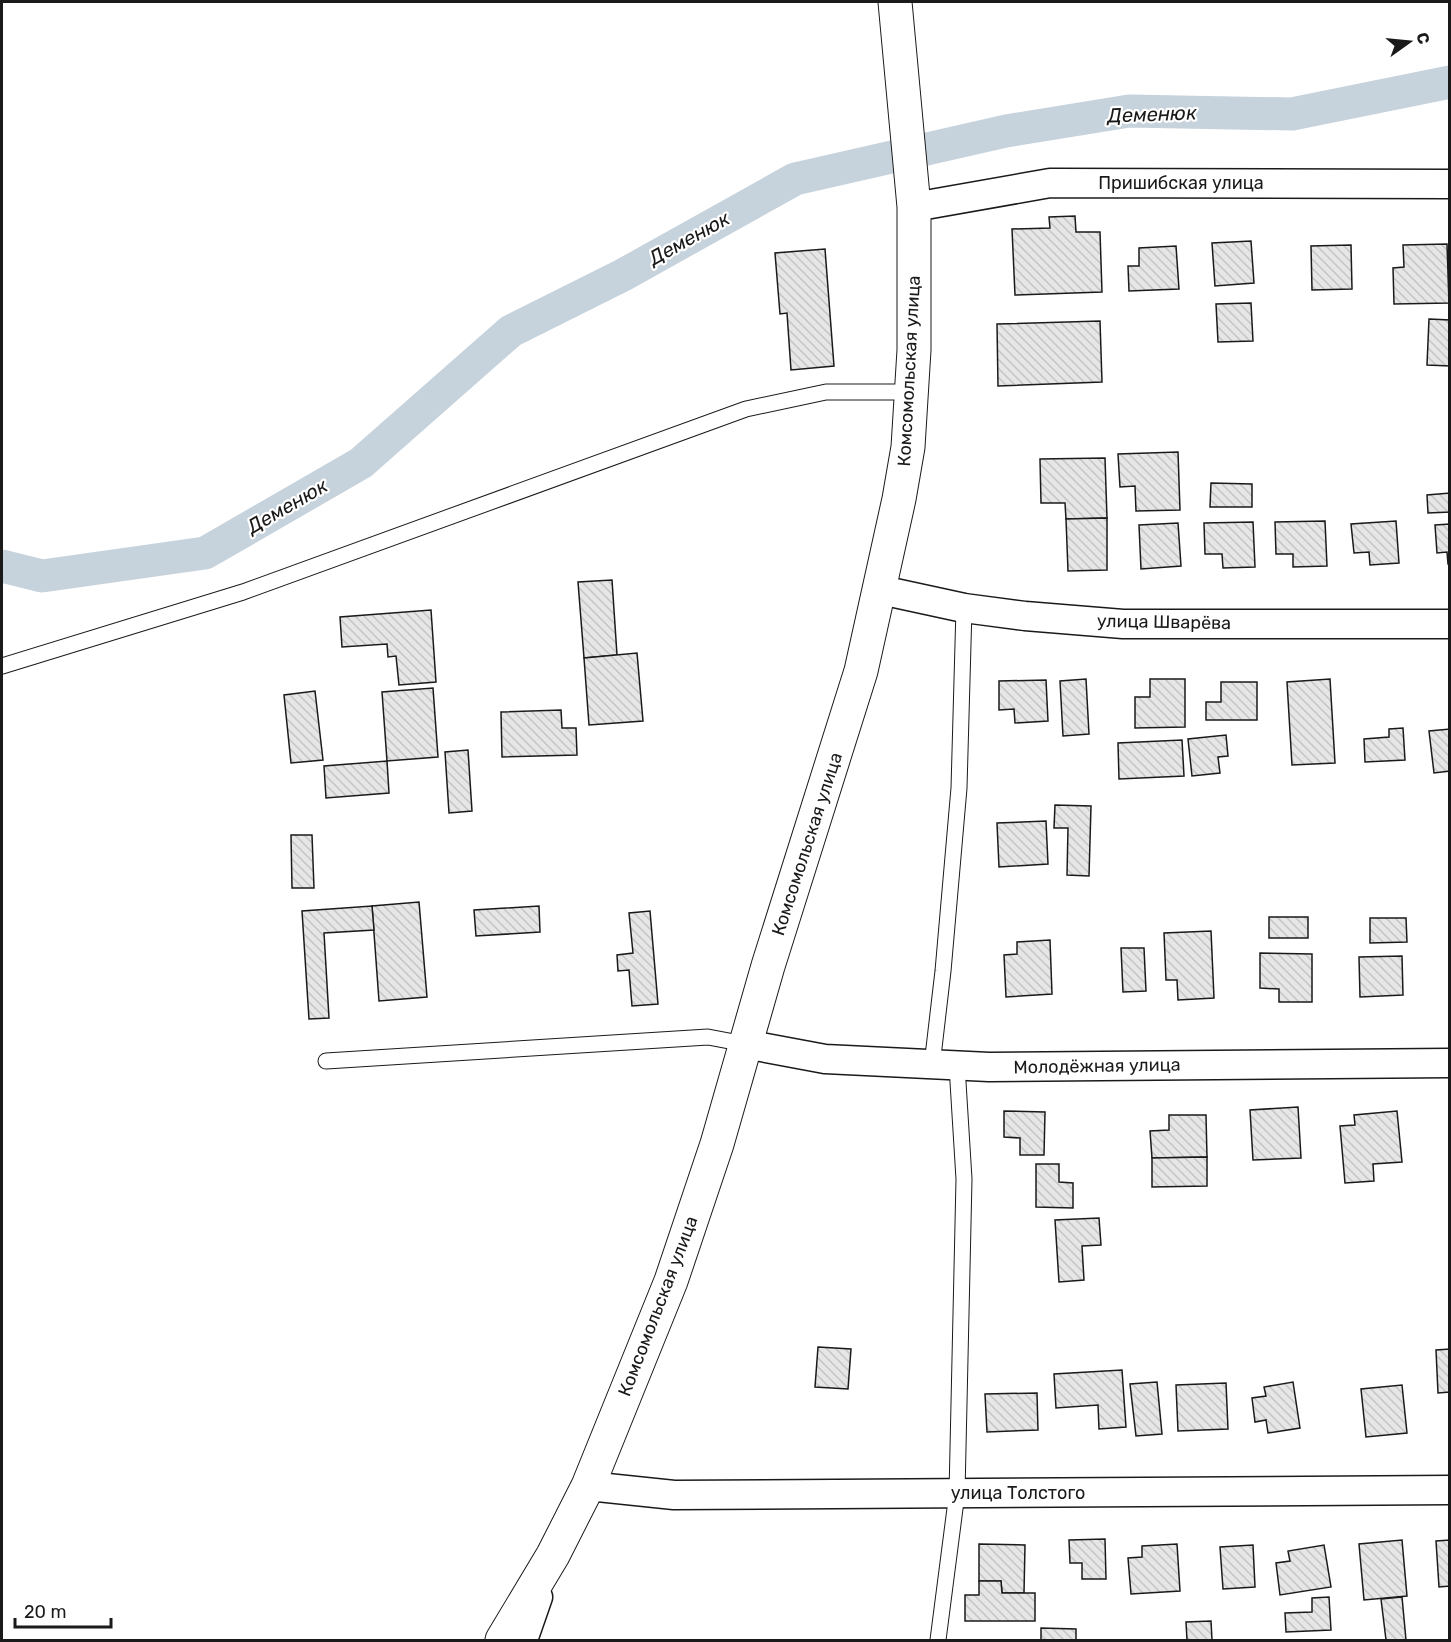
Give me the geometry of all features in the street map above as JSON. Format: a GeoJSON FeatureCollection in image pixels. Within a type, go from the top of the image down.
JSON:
{"type":"FeatureCollection","features":[{"type":"Feature","properties":{"kind":"main road","name":"Комсомольская улица"},"geometry":{"type":"LineString","coordinates":[[502,1641],[553,1555],[588,1486],[671,1281],[717,1144],[745,1044],[861,671],[881,590],[908,447],[914,326],[913,196],[895,2]]}},
{"type":"Feature","properties":{"kind":"street","name":"Пришибская улица"},"geometry":{"type":"LineString","coordinates":[[913,196],[1050,183],[1449,184]]}},
{"type":"Feature","properties":{"kind":"street","name":"улица Шварёва"},"geometry":{"type":"LineString","coordinates":[[881,590],[964,608],[1025,616],[1123,624],[1449,624]]}},
{"type":"Feature","properties":{"kind":"street","name":"Молодёжная улица"},"geometry":{"type":"LineString","coordinates":[[745,1044],[825,1059],[1000,1067],[1449,1063]]}},
{"type":"Feature","properties":{"kind":"street","name":"улица Толстого"},"geometry":{"type":"LineString","coordinates":[[588,1486],[674,1495],[1449,1490]]}},
{"type":"Feature","properties":{"kind":"street"},"geometry":{"type":"LineString","coordinates":[[523,1641],[553,1555]]}},
{"type":"Feature","properties":{"kind":"lane"},"geometry":{"type":"LineString","coordinates":[[2,666],[243,592],[746,409],[826,392],[910,392]]}},
{"type":"Feature","properties":{"kind":"lane"},"geometry":{"type":"LineString","coordinates":[[938,1641],[957,1493],[964,1179],[944,1065],[943,971],[959,788],[964,608]]}},
{"type":"Feature","properties":{"kind":"lane"},"geometry":{"type":"LineString","coordinates":[[326,1061],[708,1037],[745,1044]]}},
{"type":"Feature","properties":{"kind":"building"},"geometry":{"type":"Polygon","coordinates":[[[1075,216],[1076,232],[1100,232],[1102,292],[1015,295],[1012,229],[1050,228],[1049,217],[1075,216]]]}},
{"type":"Feature","properties":{"kind":"building"},"geometry":{"type":"Polygon","coordinates":[[[1251,241],[1254,283],[1215,286],[1212,243],[1251,241]]]}},
{"type":"Feature","properties":{"kind":"building"},"geometry":{"type":"Polygon","coordinates":[[[1447,244],[1449,303],[1394,304],[1393,268],[1404,267],[1403,245],[1447,244]]]}},
{"type":"Feature","properties":{"kind":"building"},"geometry":{"type":"Polygon","coordinates":[[[1351,245],[1352,289],[1312,290],[1311,246],[1351,245]]]}},
{"type":"Feature","properties":{"kind":"building"},"geometry":{"type":"Polygon","coordinates":[[[1176,246],[1179,289],[1129,291],[1128,266],[1139,266],[1139,248],[1176,246]]]}},
{"type":"Feature","properties":{"kind":"building"},"geometry":{"type":"Polygon","coordinates":[[[825,249],[834,366],[791,370],[787,313],[780,314],[775,253],[825,249]]]}},
{"type":"Feature","properties":{"kind":"building"},"geometry":{"type":"Polygon","coordinates":[[[1251,303],[1253,341],[1218,342],[1216,304],[1251,303]]]}},
{"type":"Feature","properties":{"kind":"building"},"geometry":{"type":"Polygon","coordinates":[[[1429,319],[1450,320],[1450,366],[1427,365],[1429,319]]]}},
{"type":"Feature","properties":{"kind":"building"},"geometry":{"type":"Polygon","coordinates":[[[1100,321],[1102,382],[998,386],[997,324],[1100,321]]]}},
{"type":"Feature","properties":{"kind":"building"},"geometry":{"type":"Polygon","coordinates":[[[1178,452],[1180,510],[1136,511],[1135,486],[1120,487],[1118,454],[1178,452]]]}},
{"type":"Feature","properties":{"kind":"building"},"geometry":{"type":"Polygon","coordinates":[[[1105,458],[1107,518],[1066,519],[1065,503],[1041,503],[1040,459],[1105,458]]]}},
{"type":"Feature","properties":{"kind":"building"},"geometry":{"type":"Polygon","coordinates":[[[1211,483],[1252,484],[1252,507],[1210,507],[1211,483]]]}},
{"type":"Feature","properties":{"kind":"building"},"geometry":{"type":"Polygon","coordinates":[[[1450,493],[1450,512],[1428,513],[1427,495],[1450,493]]]}},
{"type":"Feature","properties":{"kind":"building"},"geometry":{"type":"Polygon","coordinates":[[[1107,518],[1107,570],[1068,571],[1066,519],[1107,518]]]}},
{"type":"Feature","properties":{"kind":"building"},"geometry":{"type":"Polygon","coordinates":[[[1325,521],[1327,566],[1293,567],[1293,554],[1276,554],[1275,522],[1325,521]]]}},
{"type":"Feature","properties":{"kind":"building"},"geometry":{"type":"Polygon","coordinates":[[[1396,521],[1399,563],[1370,565],[1369,552],[1354,553],[1351,524],[1396,521]]]}},
{"type":"Feature","properties":{"kind":"building"},"geometry":{"type":"Polygon","coordinates":[[[1253,522],[1255,567],[1223,568],[1222,554],[1205,554],[1204,523],[1253,522]]]}},
{"type":"Feature","properties":{"kind":"building"},"geometry":{"type":"Polygon","coordinates":[[[1178,523],[1181,566],[1141,569],[1139,525],[1178,523]]]}},
{"type":"Feature","properties":{"kind":"building"},"geometry":{"type":"Polygon","coordinates":[[[1450,524],[1450,564],[1448,564],[1447,552],[1437,553],[1435,525],[1450,524]]]}},
{"type":"Feature","properties":{"kind":"building"},"geometry":{"type":"Polygon","coordinates":[[[612,580],[617,655],[584,658],[578,582],[612,580]]]}},
{"type":"Feature","properties":{"kind":"building"},"geometry":{"type":"Polygon","coordinates":[[[431,610],[436,682],[399,685],[396,656],[388,657],[387,644],[342,647],[340,617],[431,610]]]}},
{"type":"Feature","properties":{"kind":"building"},"geometry":{"type":"Polygon","coordinates":[[[637,653],[643,721],[589,725],[584,658],[637,653]]]}},
{"type":"Feature","properties":{"kind":"building"},"geometry":{"type":"Polygon","coordinates":[[[1086,679],[1089,734],[1063,736],[1060,681],[1086,679]]]}},
{"type":"Feature","properties":{"kind":"building"},"geometry":{"type":"Polygon","coordinates":[[[1150,679],[1185,679],[1185,727],[1135,728],[1135,697],[1150,697],[1150,679]]]}},
{"type":"Feature","properties":{"kind":"building"},"geometry":{"type":"Polygon","coordinates":[[[1330,679],[1335,763],[1292,765],[1287,682],[1330,679]]]}},
{"type":"Feature","properties":{"kind":"building"},"geometry":{"type":"Polygon","coordinates":[[[1046,680],[1048,721],[1015,723],[1014,709],[999,710],[999,681],[1046,680]]]}},
{"type":"Feature","properties":{"kind":"building"},"geometry":{"type":"Polygon","coordinates":[[[1221,682],[1257,682],[1257,720],[1206,720],[1206,702],[1221,702],[1221,682]]]}},
{"type":"Feature","properties":{"kind":"building"},"geometry":{"type":"Polygon","coordinates":[[[433,688],[438,757],[387,761],[382,692],[433,688]]]}},
{"type":"Feature","properties":{"kind":"building"},"geometry":{"type":"Polygon","coordinates":[[[315,691],[323,760],[291,763],[284,695],[315,691]]]}},
{"type":"Feature","properties":{"kind":"building"},"geometry":{"type":"Polygon","coordinates":[[[561,710],[562,728],[576,728],[577,755],[502,757],[501,712],[561,710]]]}},
{"type":"Feature","properties":{"kind":"building"},"geometry":{"type":"Polygon","coordinates":[[[1403,728],[1405,760],[1365,762],[1364,739],[1389,737],[1389,729],[1403,728]]]}},
{"type":"Feature","properties":{"kind":"building"},"geometry":{"type":"Polygon","coordinates":[[[1450,729],[1450,771],[1434,773],[1429,731],[1450,729]]]}},
{"type":"Feature","properties":{"kind":"building"},"geometry":{"type":"Polygon","coordinates":[[[1226,735],[1228,756],[1218,757],[1220,773],[1192,776],[1188,739],[1226,735]]]}},
{"type":"Feature","properties":{"kind":"building"},"geometry":{"type":"Polygon","coordinates":[[[1182,740],[1184,776],[1119,779],[1118,743],[1182,740]]]}},
{"type":"Feature","properties":{"kind":"building"},"geometry":{"type":"Polygon","coordinates":[[[468,750],[472,811],[449,813],[445,752],[468,750]]]}},
{"type":"Feature","properties":{"kind":"building"},"geometry":{"type":"Polygon","coordinates":[[[387,761],[389,793],[326,798],[324,766],[387,761]]]}},
{"type":"Feature","properties":{"kind":"building"},"geometry":{"type":"Polygon","coordinates":[[[1055,805],[1091,806],[1089,876],[1067,875],[1068,828],[1054,828],[1055,805]]]}},
{"type":"Feature","properties":{"kind":"building"},"geometry":{"type":"Polygon","coordinates":[[[1046,821],[1048,864],[999,867],[997,823],[1046,821]]]}},
{"type":"Feature","properties":{"kind":"building"},"geometry":{"type":"Polygon","coordinates":[[[291,835],[312,835],[314,888],[292,888],[291,835]]]}},
{"type":"Feature","properties":{"kind":"building"},"geometry":{"type":"Polygon","coordinates":[[[419,902],[427,997],[379,1001],[372,906],[419,902]]]}},
{"type":"Feature","properties":{"kind":"building"},"geometry":{"type":"Polygon","coordinates":[[[372,906],[374,930],[324,933],[329,1018],[309,1019],[302,911],[372,906]]]}},
{"type":"Feature","properties":{"kind":"building"},"geometry":{"type":"Polygon","coordinates":[[[539,906],[540,932],[476,936],[474,910],[539,906]]]}},
{"type":"Feature","properties":{"kind":"building"},"geometry":{"type":"Polygon","coordinates":[[[650,911],[658,1004],[632,1006],[629,970],[618,971],[617,955],[633,953],[629,913],[650,911]]]}},
{"type":"Feature","properties":{"kind":"building"},"geometry":{"type":"Polygon","coordinates":[[[1269,917],[1308,917],[1308,938],[1269,938],[1269,917]]]}},
{"type":"Feature","properties":{"kind":"building"},"geometry":{"type":"Polygon","coordinates":[[[1370,918],[1406,918],[1407,942],[1370,943],[1370,918]]]}},
{"type":"Feature","properties":{"kind":"building"},"geometry":{"type":"Polygon","coordinates":[[[1211,931],[1214,998],[1178,1000],[1177,980],[1166,980],[1164,933],[1211,931]]]}},
{"type":"Feature","properties":{"kind":"building"},"geometry":{"type":"Polygon","coordinates":[[[1050,940],[1052,994],[1006,997],[1004,955],[1017,954],[1017,942],[1050,940]]]}},
{"type":"Feature","properties":{"kind":"building"},"geometry":{"type":"Polygon","coordinates":[[[1121,948],[1144,948],[1146,991],[1123,992],[1121,948]]]}},
{"type":"Feature","properties":{"kind":"building"},"geometry":{"type":"Polygon","coordinates":[[[1260,953],[1312,954],[1312,1002],[1279,1002],[1279,989],[1260,988],[1260,953]]]}},
{"type":"Feature","properties":{"kind":"building"},"geometry":{"type":"Polygon","coordinates":[[[1402,956],[1403,995],[1360,997],[1359,957],[1402,956]]]}},
{"type":"Feature","properties":{"kind":"building"},"geometry":{"type":"Polygon","coordinates":[[[1298,1107],[1301,1158],[1253,1160],[1250,1110],[1298,1107]]]}},
{"type":"Feature","properties":{"kind":"building"},"geometry":{"type":"Polygon","coordinates":[[[1004,1111],[1045,1112],[1044,1155],[1020,1155],[1020,1138],[1004,1137],[1004,1111]]]}},
{"type":"Feature","properties":{"kind":"building"},"geometry":{"type":"Polygon","coordinates":[[[1397,1111],[1402,1162],[1373,1164],[1374,1181],[1345,1183],[1340,1126],[1355,1125],[1354,1115],[1397,1111]]]}},
{"type":"Feature","properties":{"kind":"building"},"geometry":{"type":"Polygon","coordinates":[[[1169,1115],[1206,1115],[1207,1157],[1152,1158],[1150,1131],[1169,1130],[1169,1115]]]}},
{"type":"Feature","properties":{"kind":"building"},"geometry":{"type":"Polygon","coordinates":[[[1207,1157],[1207,1186],[1152,1187],[1152,1158],[1207,1157]]]}},
{"type":"Feature","properties":{"kind":"building"},"geometry":{"type":"Polygon","coordinates":[[[1036,1164],[1059,1164],[1059,1182],[1073,1183],[1073,1208],[1036,1207],[1036,1164]]]}},
{"type":"Feature","properties":{"kind":"building"},"geometry":{"type":"Polygon","coordinates":[[[1099,1218],[1101,1245],[1082,1246],[1084,1280],[1059,1282],[1055,1220],[1099,1218]]]}},
{"type":"Feature","properties":{"kind":"building"},"geometry":{"type":"Polygon","coordinates":[[[818,1347],[851,1349],[848,1389],[815,1387],[818,1347]]]}},
{"type":"Feature","properties":{"kind":"building"},"geometry":{"type":"Polygon","coordinates":[[[1450,1349],[1450,1392],[1438,1393],[1436,1350],[1450,1349]]]}},
{"type":"Feature","properties":{"kind":"building"},"geometry":{"type":"Polygon","coordinates":[[[1122,1370],[1126,1427],[1099,1429],[1098,1405],[1056,1408],[1054,1374],[1122,1370]]]}},
{"type":"Feature","properties":{"kind":"building"},"geometry":{"type":"Polygon","coordinates":[[[1157,1382],[1162,1434],[1136,1436],[1130,1384],[1157,1382]]]}},
{"type":"Feature","properties":{"kind":"building"},"geometry":{"type":"Polygon","coordinates":[[[1293,1382],[1300,1428],[1268,1433],[1266,1420],[1255,1422],[1252,1398],[1266,1396],[1264,1387],[1293,1382]]]}},
{"type":"Feature","properties":{"kind":"building"},"geometry":{"type":"Polygon","coordinates":[[[1226,1383],[1228,1429],[1178,1431],[1176,1385],[1226,1383]]]}},
{"type":"Feature","properties":{"kind":"building"},"geometry":{"type":"Polygon","coordinates":[[[1402,1385],[1407,1433],[1366,1437],[1361,1389],[1402,1385]]]}},
{"type":"Feature","properties":{"kind":"building"},"geometry":{"type":"Polygon","coordinates":[[[1037,1393],[1038,1430],[987,1432],[985,1394],[1037,1393]]]}},
{"type":"Feature","properties":{"kind":"building"},"geometry":{"type":"Polygon","coordinates":[[[1105,1539],[1106,1579],[1082,1579],[1082,1563],[1070,1563],[1069,1540],[1105,1539]]]}},
{"type":"Feature","properties":{"kind":"building"},"geometry":{"type":"Polygon","coordinates":[[[1402,1540],[1407,1596],[1364,1600],[1359,1544],[1402,1540]]]}},
{"type":"Feature","properties":{"kind":"building"},"geometry":{"type":"Polygon","coordinates":[[[1450,1540],[1450,1586],[1439,1587],[1436,1541],[1450,1540]]]}},
{"type":"Feature","properties":{"kind":"building"},"geometry":{"type":"Polygon","coordinates":[[[979,1544],[1025,1545],[1024,1593],[1002,1593],[1001,1581],[979,1581],[979,1544]]]}},
{"type":"Feature","properties":{"kind":"building"},"geometry":{"type":"Polygon","coordinates":[[[1177,1544],[1180,1591],[1131,1594],[1128,1558],[1142,1557],[1142,1546],[1177,1544]]]}},
{"type":"Feature","properties":{"kind":"building"},"geometry":{"type":"Polygon","coordinates":[[[1253,1545],[1255,1587],[1223,1589],[1220,1547],[1253,1545]]]}},
{"type":"Feature","properties":{"kind":"building"},"geometry":{"type":"Polygon","coordinates":[[[1324,1545],[1331,1587],[1280,1595],[1276,1563],[1290,1561],[1288,1551],[1324,1545]]]}},
{"type":"Feature","properties":{"kind":"building"},"geometry":{"type":"Polygon","coordinates":[[[979,1581],[1001,1581],[1002,1593],[1035,1593],[1035,1621],[965,1621],[965,1595],[979,1595],[979,1581]]]}},
{"type":"Feature","properties":{"kind":"building"},"geometry":{"type":"Polygon","coordinates":[[[1329,1597],[1331,1630],[1286,1632],[1285,1613],[1312,1612],[1312,1598],[1329,1597]]]}},
{"type":"Feature","properties":{"kind":"building"},"geometry":{"type":"Polygon","coordinates":[[[1402,1597],[1406,1640],[1386,1640],[1381,1599],[1402,1597]]]}},
{"type":"Feature","properties":{"kind":"building"},"geometry":{"type":"Polygon","coordinates":[[[1211,1621],[1212,1640],[1187,1640],[1186,1622],[1211,1621]]]}},
{"type":"Feature","properties":{"kind":"building"},"geometry":{"type":"Polygon","coordinates":[[[1041,1628],[1076,1629],[1076,1640],[1041,1640],[1041,1628]]]}},
{"type":"Feature","properties":{"kind":"waterway","name":"Деменюк"},"geometry":{"type":"LineString","coordinates":[[2,566],[42,576],[205,553],[361,463],[511,331],[623,275],[795,179],[1006,131],[1129,111],[1292,114],[1450,82]]}}]}
